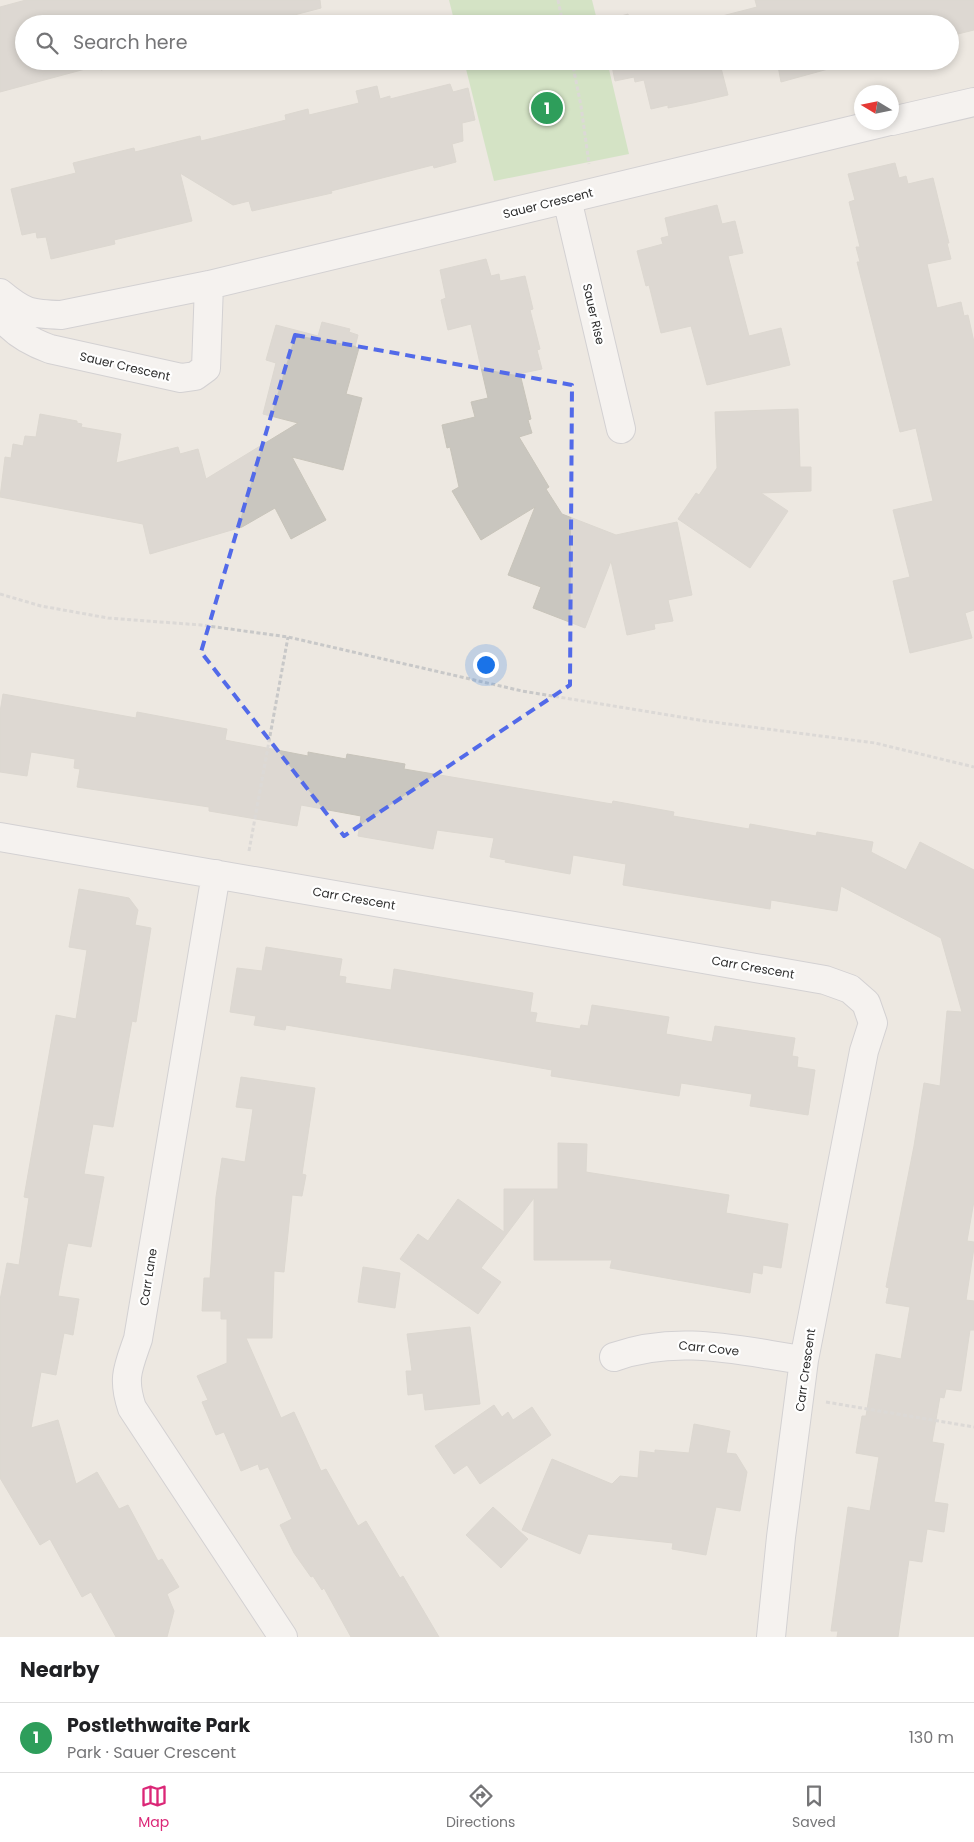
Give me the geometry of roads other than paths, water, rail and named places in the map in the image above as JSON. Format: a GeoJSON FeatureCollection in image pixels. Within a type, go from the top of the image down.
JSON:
{"type":"FeatureCollection","features":[{"type":"Feature","properties":{"kind":"street"},"geometry":{"type":"LineString","coordinates":[[899,120],[973,105]]}},
{"type":"Feature","properties":{"kind":"street","name":"Sauer Crescent"},"geometry":{"type":"LineString","coordinates":[[0,293],[20,309],[39,314],[61,315],[209,285],[854,130]]}},
{"type":"Feature","properties":{"kind":"street","name":"Sauer Rise"},"geometry":{"type":"LineString","coordinates":[[567,199],[621,429]]}},
{"type":"Feature","properties":{"kind":"street","name":"Sauer Crescent"},"geometry":{"type":"LineString","coordinates":[[0,313],[15,331],[32,342],[50,349],[181,378],[195,376],[206,368],[209,285]]}},
{"type":"Feature","properties":{"kind":"street","name":"Carr Crescent"},"geometry":{"type":"LineString","coordinates":[[0,836],[825,980],[850,989],[866,1004],[873,1022],[864,1050],[804,1360],[801,1399],[781,1537],[771,1637]]}},
{"type":"Feature","properties":{"kind":"street","name":"Carr Lane"},"geometry":{"type":"LineString","coordinates":[[216,874],[138,1338],[128,1366],[126,1388],[132,1408],[283,1637]]}},
{"type":"Feature","properties":{"kind":"street","name":"Carr Cove"},"geometry":{"type":"LineString","coordinates":[[614,1357],[639,1348],[692,1344],[804,1360]]}},
{"type":"Feature","properties":{"kind":"place","name":"Postlethwaite Park"},"geometry":{"type":"Point","coordinates":[547,108]}}]}
